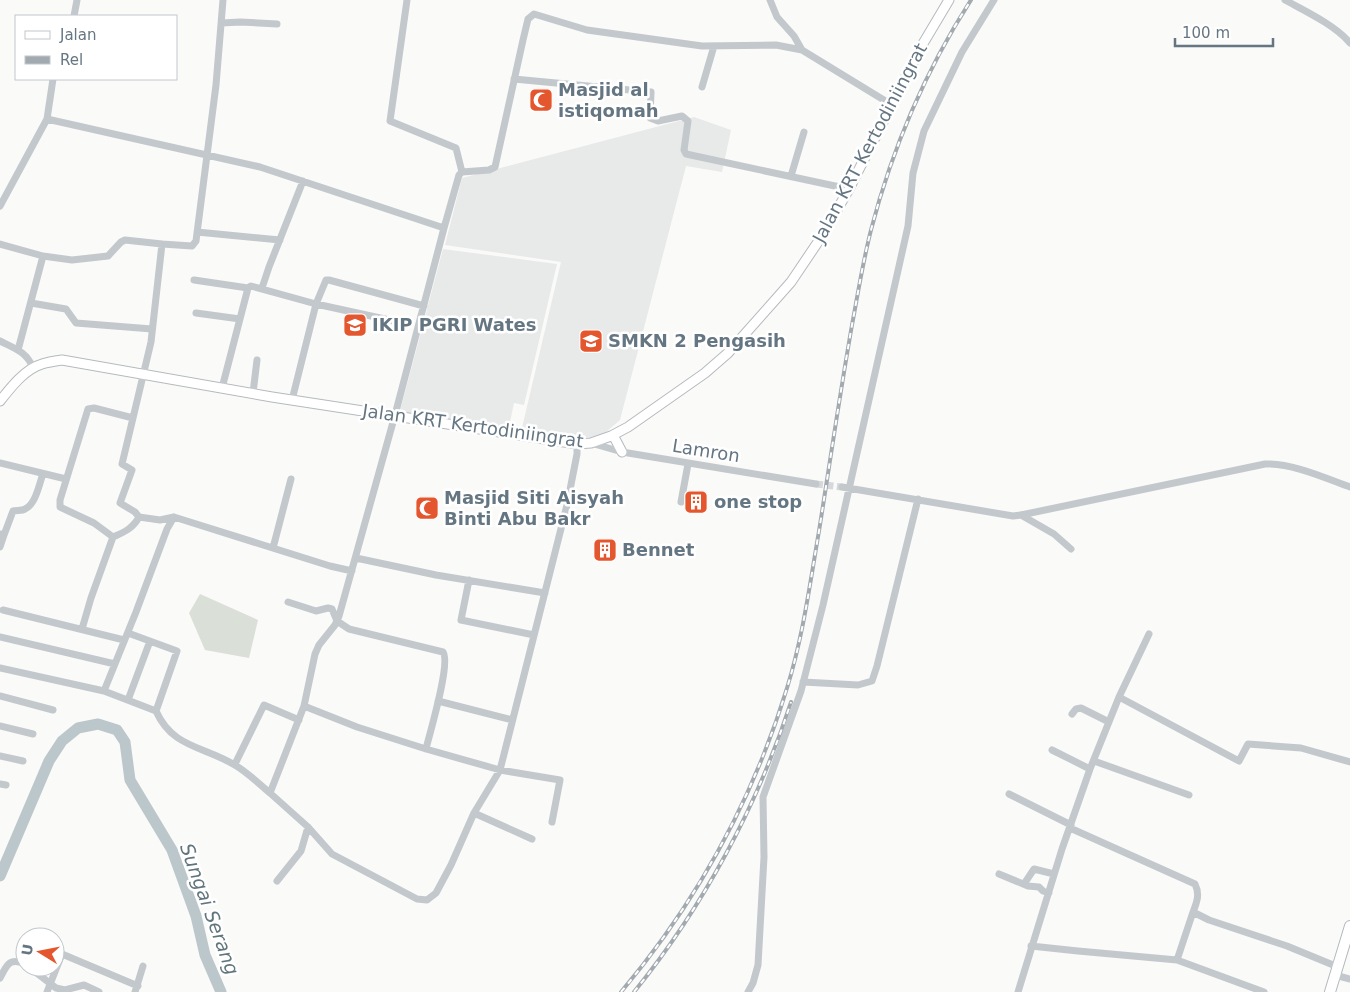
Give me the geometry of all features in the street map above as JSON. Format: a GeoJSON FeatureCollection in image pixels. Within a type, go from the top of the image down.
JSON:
{"type":"FeatureCollection","features":[{"type":"Feature","properties":{"kind":"highway"},"geometry":{"type":"LineString","coordinates":[[1330,992],[1350,926]]}},
{"type":"Feature","properties":{"kind":"main road","name":"Jalan KRT Kertodiniingrat"},"geometry":{"type":"LineString","coordinates":[[0,401],[16,382],[33,368],[41,364],[62,360],[253,394],[577,444],[592,443],[613,435],[628,427],[705,373],[728,353],[791,282],[822,236],[849,189],[921,47],[949,0]]}},
{"type":"Feature","properties":{"kind":"main road"},"geometry":{"type":"LineString","coordinates":[[613,435],[622,452]]}},
{"type":"Feature","properties":{"kind":"street"},"geometry":{"type":"LineString","coordinates":[[74,15],[77,0]]}},
{"type":"Feature","properties":{"kind":"street"},"geometry":{"type":"LineString","coordinates":[[0,244],[43,256],[72,260],[103,257],[113,252],[121,242],[129,240],[192,246],[196,240],[216,85],[223,0]]}},
{"type":"Feature","properties":{"kind":"street"},"geometry":{"type":"LineString","coordinates":[[407,0],[390,120],[456,148],[462,172]]}},
{"type":"Feature","properties":{"kind":"street"},"geometry":{"type":"LineString","coordinates":[[770,0],[777,17],[794,36],[802,50]]}},
{"type":"Feature","properties":{"kind":"street"},"geometry":{"type":"LineString","coordinates":[[748,992],[753,983],[758,964],[764,857],[763,796],[803,682],[846,488],[908,226],[910,190],[918,152],[924,131],[962,52],[994,0]]}},
{"type":"Feature","properties":{"kind":"street"},"geometry":{"type":"LineString","coordinates":[[1285,0],[1345,36],[1350,43]]}},
{"type":"Feature","properties":{"kind":"street"},"geometry":{"type":"LineString","coordinates":[[270,793],[304,706],[315,654],[336,621],[356,558],[458,175],[462,172],[494,168],[530,16],[534,14],[578,28],[702,46],[776,45],[802,50],[892,105]]}},
{"type":"Feature","properties":{"kind":"street"},"geometry":{"type":"LineString","coordinates":[[222,23],[278,24]]}},
{"type":"Feature","properties":{"kind":"street"},"geometry":{"type":"LineString","coordinates":[[702,87],[714,46]]}},
{"type":"Feature","properties":{"kind":"street"},"geometry":{"type":"LineString","coordinates":[[514,79],[651,92],[650,118],[658,121],[682,116],[688,122],[684,150],[686,154],[849,189]]}},
{"type":"Feature","properties":{"kind":"street"},"geometry":{"type":"LineString","coordinates":[[0,206],[47,119],[53,80]]}},
{"type":"Feature","properties":{"kind":"street"},"geometry":{"type":"LineString","coordinates":[[47,119],[260,167],[444,228]]}},
{"type":"Feature","properties":{"kind":"street"},"geometry":{"type":"LineString","coordinates":[[791,176],[804,132]]}},
{"type":"Feature","properties":{"kind":"street"},"geometry":{"type":"LineString","coordinates":[[262,288],[303,181]]}},
{"type":"Feature","properties":{"kind":"street"},"geometry":{"type":"LineString","coordinates":[[197,232],[280,240]]}},
{"type":"Feature","properties":{"kind":"street"},"geometry":{"type":"LineString","coordinates":[[139,517],[136,512],[120,503],[132,470],[122,464],[152,330],[162,244]]}},
{"type":"Feature","properties":{"kind":"street"},"geometry":{"type":"LineString","coordinates":[[18,350],[43,256]]}},
{"type":"Feature","properties":{"kind":"street"},"geometry":{"type":"LineString","coordinates":[[194,280],[248,288],[251,286],[262,288],[316,304],[394,321]]}},
{"type":"Feature","properties":{"kind":"street"},"geometry":{"type":"LineString","coordinates":[[292,400],[316,304],[324,281],[329,280],[424,306]]}},
{"type":"Feature","properties":{"kind":"street"},"geometry":{"type":"LineString","coordinates":[[222,388],[248,288]]}},
{"type":"Feature","properties":{"kind":"street"},"geometry":{"type":"LineString","coordinates":[[31,303],[66,309],[76,323],[152,330]]}},
{"type":"Feature","properties":{"kind":"street"},"geometry":{"type":"LineString","coordinates":[[196,313],[240,319]]}},
{"type":"Feature","properties":{"kind":"street"},"geometry":{"type":"LineString","coordinates":[[0,341],[27,357],[33,368]]}},
{"type":"Feature","properties":{"kind":"street"},"geometry":{"type":"LineString","coordinates":[[253,394],[257,360]]}},
{"type":"Feature","properties":{"kind":"street"},"geometry":{"type":"LineString","coordinates":[[113,537],[88,520],[60,508],[60,500],[88,409],[94,408],[133,418]]}},
{"type":"Feature","properties":{"kind":"street","name":"Lamron"},"geometry":{"type":"LineString","coordinates":[[592,443],[622,452],[816,484]]}},
{"type":"Feature","properties":{"kind":"street"},"geometry":{"type":"LineString","coordinates":[[0,668],[104,691],[156,711],[164,727],[175,736],[235,764],[308,827],[332,854],[417,899],[427,900],[436,893],[451,865],[474,813],[500,770],[567,505],[577,454],[577,444]]}},
{"type":"Feature","properties":{"kind":"street"},"geometry":{"type":"LineString","coordinates":[[0,463],[66,479]]}},
{"type":"Feature","properties":{"kind":"street"},"geometry":{"type":"LineString","coordinates":[[846,488],[979,511],[1021,516],[1274,463],[1314,474],[1350,487]]}},
{"type":"Feature","properties":{"kind":"street"},"geometry":{"type":"LineString","coordinates":[[681,502],[688,464]]}},
{"type":"Feature","properties":{"kind":"street"},"geometry":{"type":"LineString","coordinates":[[0,547],[2,534],[13,511],[23,510],[34,500],[43,474]]}},
{"type":"Feature","properties":{"kind":"street"},"geometry":{"type":"LineString","coordinates":[[273,548],[290,479]]}},
{"type":"Feature","properties":{"kind":"street"},"geometry":{"type":"LineString","coordinates":[[803,682],[858,685],[872,681],[880,657],[918,499]]}},
{"type":"Feature","properties":{"kind":"street"},"geometry":{"type":"LineString","coordinates":[[1021,516],[1054,534],[1072,549]]}},
{"type":"Feature","properties":{"kind":"street"},"geometry":{"type":"LineString","coordinates":[[139,517],[160,520],[174,517],[330,566],[352,571]]}},
{"type":"Feature","properties":{"kind":"street"},"geometry":{"type":"LineString","coordinates":[[82,629],[113,537],[130,529],[139,517]]}},
{"type":"Feature","properties":{"kind":"street"},"geometry":{"type":"LineString","coordinates":[[104,691],[167,529],[174,517]]}},
{"type":"Feature","properties":{"kind":"street"},"geometry":{"type":"LineString","coordinates":[[356,558],[545,593]]}},
{"type":"Feature","properties":{"kind":"street"},"geometry":{"type":"LineString","coordinates":[[469,580],[461,620],[534,635]]}},
{"type":"Feature","properties":{"kind":"street"},"geometry":{"type":"LineString","coordinates":[[288,602],[316,611],[332,609],[336,621],[349,629],[443,652],[446,656],[446,661],[426,749]]}},
{"type":"Feature","properties":{"kind":"street"},"geometry":{"type":"LineString","coordinates":[[3,610],[82,629],[150,641],[177,650],[156,711]]}},
{"type":"Feature","properties":{"kind":"street"},"geometry":{"type":"LineString","coordinates":[[1018,992],[1054,874],[1090,769],[1119,698],[1149,634]]}},
{"type":"Feature","properties":{"kind":"street"},"geometry":{"type":"LineString","coordinates":[[0,637],[115,664]]}},
{"type":"Feature","properties":{"kind":"street"},"geometry":{"type":"LineString","coordinates":[[128,700],[150,641]]}},
{"type":"Feature","properties":{"kind":"street"},"geometry":{"type":"LineString","coordinates":[[0,696],[53,710]]}},
{"type":"Feature","properties":{"kind":"street"},"geometry":{"type":"LineString","coordinates":[[1119,698],[1238,761],[1248,744],[1301,748],[1350,762]]}},
{"type":"Feature","properties":{"kind":"street"},"geometry":{"type":"LineString","coordinates":[[438,701],[512,720]]}},
{"type":"Feature","properties":{"kind":"street"},"geometry":{"type":"LineString","coordinates":[[235,764],[264,705],[299,720]]}},
{"type":"Feature","properties":{"kind":"street"},"geometry":{"type":"LineString","coordinates":[[304,706],[357,727],[426,749],[500,770],[560,780],[552,822]]}},
{"type":"Feature","properties":{"kind":"street"},"geometry":{"type":"LineString","coordinates":[[1072,714],[1076,709],[1081,708],[1109,722]]}},
{"type":"Feature","properties":{"kind":"street"},"geometry":{"type":"LineString","coordinates":[[0,726],[32,734]]}},
{"type":"Feature","properties":{"kind":"street"},"geometry":{"type":"LineString","coordinates":[[1052,750],[1090,769]]}},
{"type":"Feature","properties":{"kind":"street"},"geometry":{"type":"LineString","coordinates":[[0,756],[23,761]]}},
{"type":"Feature","properties":{"kind":"street"},"geometry":{"type":"LineString","coordinates":[[1094,761],[1188,795]]}},
{"type":"Feature","properties":{"kind":"street"},"geometry":{"type":"LineString","coordinates":[[1009,794],[1070,827],[1195,884],[1198,890],[1198,898],[1177,960]]}},
{"type":"Feature","properties":{"kind":"street"},"geometry":{"type":"LineString","coordinates":[[474,813],[532,839]]}},
{"type":"Feature","properties":{"kind":"street"},"geometry":{"type":"LineString","coordinates":[[277,880],[301,851],[308,827]]}},
{"type":"Feature","properties":{"kind":"street"},"geometry":{"type":"LineString","coordinates":[[1024,884],[1034,869],[1054,874]]}},
{"type":"Feature","properties":{"kind":"street"},"geometry":{"type":"LineString","coordinates":[[999,874],[1024,884],[1039,887],[1049,893]]}},
{"type":"Feature","properties":{"kind":"street"},"geometry":{"type":"LineString","coordinates":[[1193,912],[1209,920],[1286,946],[1350,979]]}},
{"type":"Feature","properties":{"kind":"street"},"geometry":{"type":"LineString","coordinates":[[1031,946],[1177,960],[1261,991]]}},
{"type":"Feature","properties":{"kind":"street"},"geometry":{"type":"LineString","coordinates":[[65,956],[137,989],[143,966]]}},
{"type":"Feature","properties":{"kind":"street"},"geometry":{"type":"LineString","coordinates":[[0,978],[7,964],[15,961]]}},
{"type":"Feature","properties":{"kind":"street"},"geometry":{"type":"LineString","coordinates":[[38,977],[48,989],[65,990],[84,985],[99,992]]}},
{"type":"Feature","properties":{"kind":"shaded area","name":"SMKN 2 Pengasih"},"geometry":{"type":"Polygon","coordinates":[[[694,117],[731,130],[722,172],[686,166],[620,420],[606,432],[591,437],[576,438],[521,432],[561,262],[445,245],[462,178],[694,117]]]}},
{"type":"Feature","properties":{"kind":"shaded area"},"geometry":{"type":"Polygon","coordinates":[[[443,249],[557,264],[524,405],[514,403],[508,431],[400,411],[443,249]]]}},
{"type":"Feature","properties":{"kind":"shaded area"},"geometry":{"type":"Polygon","coordinates":[[[200,594],[258,620],[249,658],[205,650],[189,613],[200,594]]]}},
{"type":"Feature","properties":{"kind":"waterway","name":"Sungai Serang"},"geometry":{"type":"LineString","coordinates":[[0,876],[49,761],[62,741],[78,728],[98,724],[117,730],[125,742],[130,780],[172,850],[196,916],[205,955],[221,992]]}},
{"type":"Feature","properties":{"kind":"tunnel"},"geometry":{"type":"LineString","coordinates":[[816,484],[842,487]]}},
{"type":"Feature","properties":{"kind":"railway"},"geometry":{"type":"LineString","coordinates":[[621,992],[674,923],[698,886],[739,810],[773,729],[793,669],[802,630],[852,325],[863,265],[879,200],[900,140],[925,82],[971,0]]}},
{"type":"Feature","properties":{"kind":"railway"},"geometry":{"type":"LineString","coordinates":[[634,992],[683,926],[726,855],[762,780],[791,702]]}},
{"type":"Feature","properties":{"kind":"place","name":"Masjid al istiqomah"},"geometry":{"type":"Point","coordinates":[541,100]}},
{"type":"Feature","properties":{"kind":"place","name":"IKIP PGRI Wates"},"geometry":{"type":"Point","coordinates":[355,325]}},
{"type":"Feature","properties":{"kind":"place","name":"SMKN 2 Pengasih"},"geometry":{"type":"Point","coordinates":[591,341]}},
{"type":"Feature","properties":{"kind":"place","name":"one stop"},"geometry":{"type":"Point","coordinates":[696,502]}},
{"type":"Feature","properties":{"kind":"place","name":"Masjid Siti Aisyah Binti Abu Bakr"},"geometry":{"type":"Point","coordinates":[427,508]}},
{"type":"Feature","properties":{"kind":"place","name":"Bennet"},"geometry":{"type":"Point","coordinates":[605,550]}}]}
